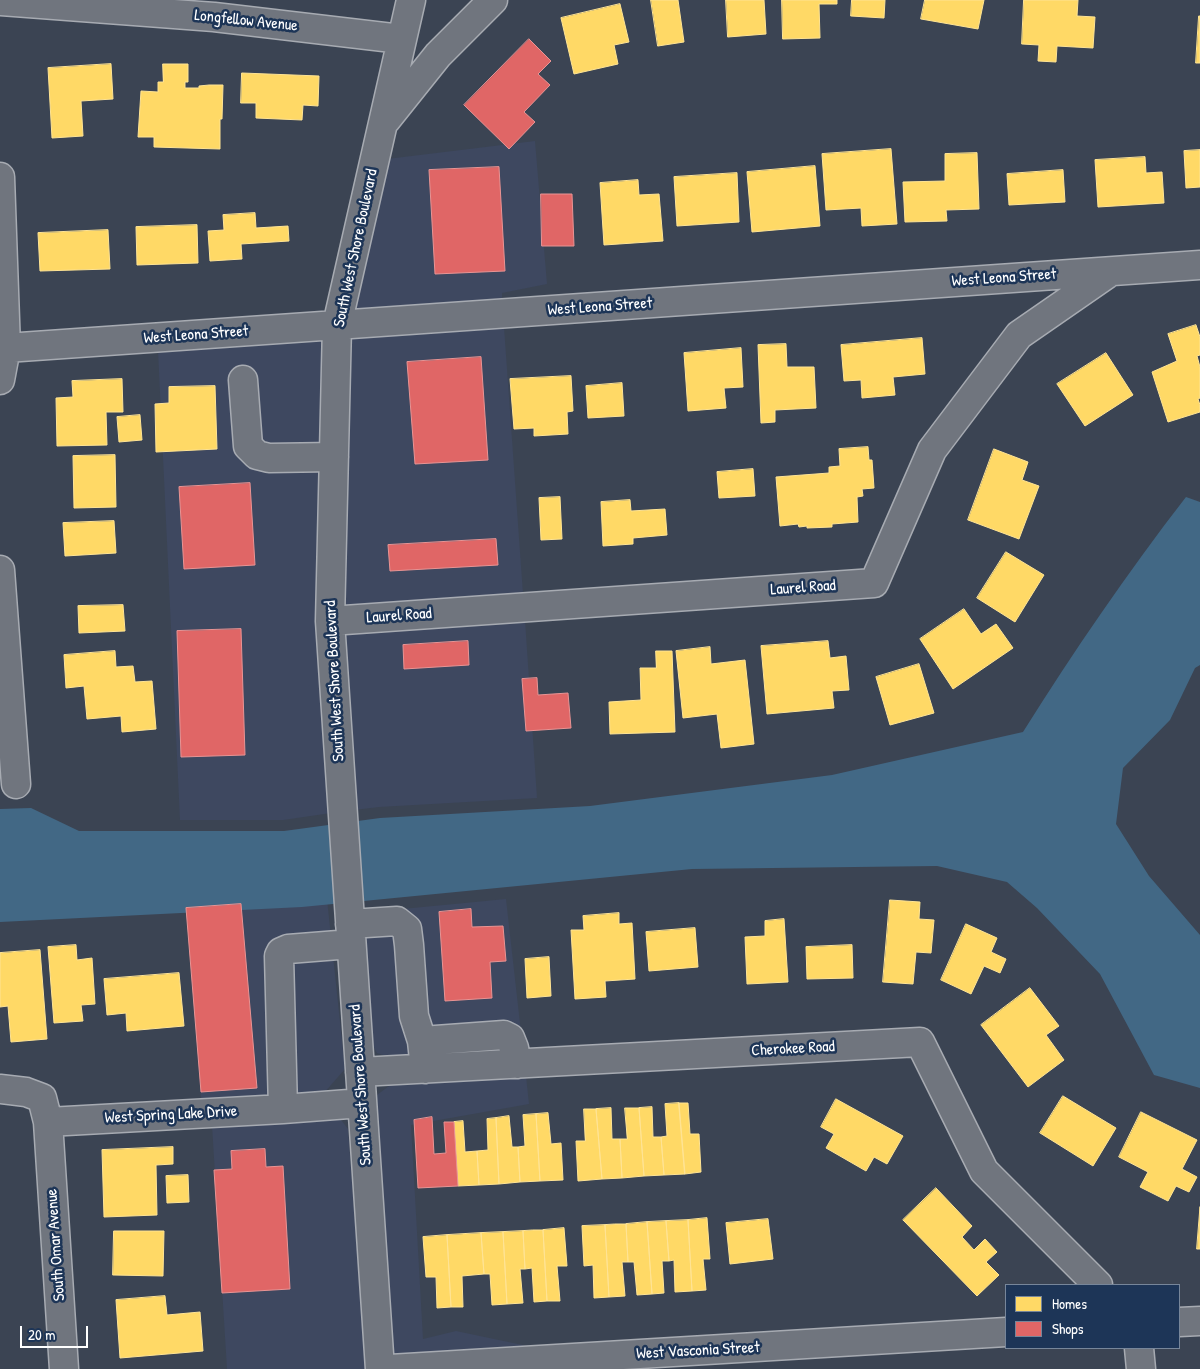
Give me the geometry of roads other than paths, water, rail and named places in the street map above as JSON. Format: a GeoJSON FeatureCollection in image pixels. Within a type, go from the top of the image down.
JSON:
{"type":"FeatureCollection","features":[{"type":"Feature","properties":{"kind":"street","name":"South West Shore Boulevard"},"geometry":{"type":"LineString","coordinates":[[380,1369],[330,621],[338,325],[410,0]]}},
{"type":"Feature","properties":{"kind":"street"},"geometry":{"type":"LineString","coordinates":[[382,124],[438,56],[493,0]]}},
{"type":"Feature","properties":{"kind":"street","name":"Longfellow Avenue"},"geometry":{"type":"LineString","coordinates":[[0,1],[214,17],[401,39]]}},
{"type":"Feature","properties":{"kind":"street"},"geometry":{"type":"LineString","coordinates":[[0,177],[3,347],[0,380]]}},
{"type":"Feature","properties":{"kind":"street","name":"West Leona Street"},"geometry":{"type":"LineString","coordinates":[[3,347],[1200,265]]}},
{"type":"Feature","properties":{"kind":"street","name":"Laurel Road"},"geometry":{"type":"LineString","coordinates":[[330,621],[874,583],[932,450],[1019,335],[1112,271]]}},
{"type":"Feature","properties":{"kind":"street"},"geometry":{"type":"LineString","coordinates":[[243,380],[248,446],[257,455],[269,458],[334,457]]}},
{"type":"Feature","properties":{"kind":"street"},"geometry":{"type":"LineString","coordinates":[[0,570],[16,784]]}},
{"type":"Feature","properties":{"kind":"street"},"geometry":{"type":"LineString","coordinates":[[283,1108],[279,956],[281,952],[288,949],[397,921],[407,928],[414,1016],[422,1041],[425,1069]]}},
{"type":"Feature","properties":{"kind":"street"},"geometry":{"type":"LineString","coordinates":[[422,1041],[504,1036],[510,1038],[517,1064]]}},
{"type":"Feature","properties":{"kind":"street"},"geometry":{"type":"LineString","coordinates":[[475,1037],[477,1066]]}},
{"type":"Feature","properties":{"kind":"street","name":"Cherokee Road"},"geometry":{"type":"LineString","coordinates":[[360,1072],[920,1042],[984,1171],[1097,1284]]}},
{"type":"Feature","properties":{"kind":"street"},"geometry":{"type":"LineString","coordinates":[[0,1089],[26,1092],[42,1098],[48,1122]]}},
{"type":"Feature","properties":{"kind":"street","name":"West Spring Lake Drive"},"geometry":{"type":"LineString","coordinates":[[48,1122],[362,1103]]}},
{"type":"Feature","properties":{"kind":"street","name":"South Omar Avenue"},"geometry":{"type":"LineString","coordinates":[[48,1122],[64,1369]]}},
{"type":"Feature","properties":{"kind":"street"},"geometry":{"type":"LineString","coordinates":[[1180,1322],[1200,1321]]}},
{"type":"Feature","properties":{"kind":"street","name":"West Vasconia Street"},"geometry":{"type":"LineString","coordinates":[[390,1369],[1005,1332]]}},
{"type":"Feature","properties":{"kind":"street"},"geometry":{"type":"LineString","coordinates":[[1139,1349],[1141,1369]]}}]}
